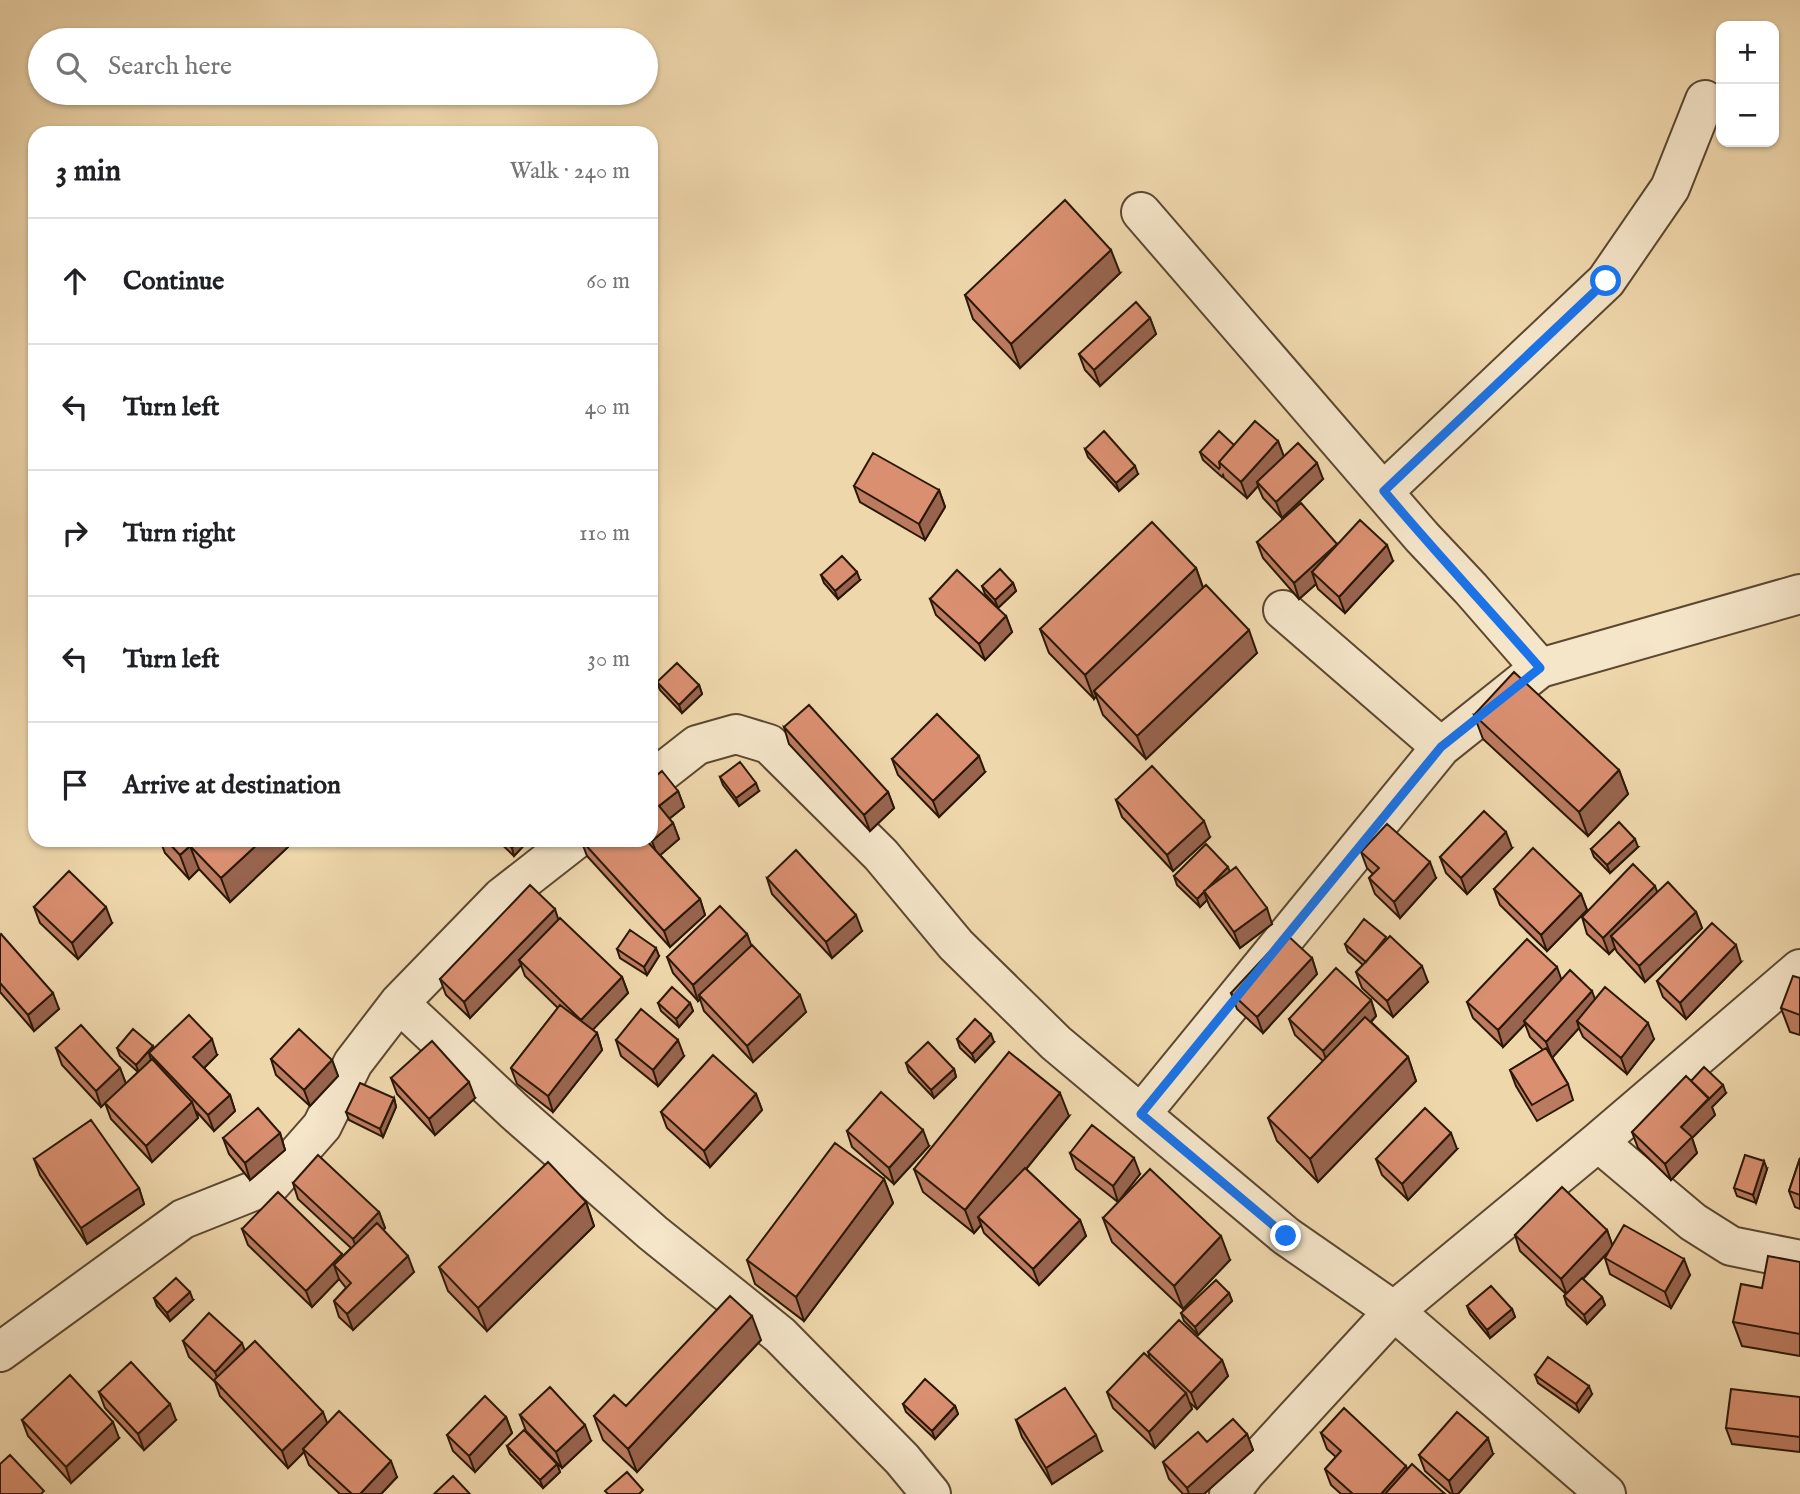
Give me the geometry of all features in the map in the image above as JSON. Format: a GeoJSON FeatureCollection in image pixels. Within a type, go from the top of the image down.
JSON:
{"type":"FeatureCollection","features":[{"type":"Feature","properties":{"kind":"street"},"geometry":{"type":"LineString","coordinates":[[1384,491],[1606,281],[1670,188],[1705,100]]}},
{"type":"Feature","properties":{"kind":"street"},"geometry":{"type":"LineString","coordinates":[[1141,212],[1422,537],[1540,668]]}},
{"type":"Feature","properties":{"kind":"street"},"geometry":{"type":"LineString","coordinates":[[1141,1114],[1441,747],[1540,668],[1800,594]]}},
{"type":"Feature","properties":{"kind":"street"},"geometry":{"type":"LineString","coordinates":[[1283,610],[1441,747]]}},
{"type":"Feature","properties":{"kind":"street"},"geometry":{"type":"LineString","coordinates":[[658,775],[697,744],[736,734],[769,744],[881,855],[965,954],[1056,1043],[1286,1236],[1394,1311],[1601,1492]]}},
{"type":"Feature","properties":{"kind":"street"},"geometry":{"type":"LineString","coordinates":[[0,1352],[183,1219],[271,1184],[322,1126],[353,1063],[399,1003],[502,897],[566,847]]}},
{"type":"Feature","properties":{"kind":"street"},"geometry":{"type":"LineString","coordinates":[[1228,1494],[1394,1311],[1598,1142],[1800,969]]}},
{"type":"Feature","properties":{"kind":"street"},"geometry":{"type":"LineString","coordinates":[[399,1003],[514,1111],[653,1233],[780,1335],[902,1459],[931,1494]]}},
{"type":"Feature","properties":{"kind":"street"},"geometry":{"type":"LineString","coordinates":[[1598,1142],[1693,1222],[1731,1247],[1800,1260]]}},
{"type":"Feature","properties":{"kind":"building"},"geometry":{"type":"Polygon","coordinates":[[[1065,200],[1111,250],[1011,344],[965,295],[1065,200]]]}},
{"type":"Feature","properties":{"kind":"building"},"geometry":{"type":"Polygon","coordinates":[[[1136,302],[1150,318],[1094,370],[1079,354],[1136,302]]]}},
{"type":"Feature","properties":{"kind":"building"},"geometry":{"type":"Polygon","coordinates":[[[1255,421],[1278,441],[1241,482],[1219,462],[1255,421]]]}},
{"type":"Feature","properties":{"kind":"building"},"geometry":{"type":"Polygon","coordinates":[[[1104,431],[1135,466],[1116,483],[1085,449],[1104,431]]]}},
{"type":"Feature","properties":{"kind":"building"},"geometry":{"type":"Polygon","coordinates":[[[1219,431],[1234,445],[1219,462],[1219,469],[1200,452],[1219,431]]]}},
{"type":"Feature","properties":{"kind":"building"},"geometry":{"type":"Polygon","coordinates":[[[1298,443],[1317,463],[1276,502],[1257,482],[1298,443]]]}},
{"type":"Feature","properties":{"kind":"building"},"geometry":{"type":"Polygon","coordinates":[[[873,453],[939,490],[919,524],[854,486],[873,453]]]}},
{"type":"Feature","properties":{"kind":"building"},"geometry":{"type":"Polygon","coordinates":[[[1301,503],[1337,544],[1294,583],[1257,542],[1301,503]]]}},
{"type":"Feature","properties":{"kind":"building"},"geometry":{"type":"Polygon","coordinates":[[[1360,520],[1387,545],[1339,597],[1312,572],[1360,520]]]}},
{"type":"Feature","properties":{"kind":"building"},"geometry":{"type":"Polygon","coordinates":[[[1152,522],[1196,568],[1085,675],[1040,629],[1152,522]]]}},
{"type":"Feature","properties":{"kind":"building"},"geometry":{"type":"Polygon","coordinates":[[[842,556],[857,572],[835,591],[821,575],[842,556]]]}},
{"type":"Feature","properties":{"kind":"building"},"geometry":{"type":"Polygon","coordinates":[[[1000,569],[1013,583],[995,600],[982,586],[1000,569]]]}},
{"type":"Feature","properties":{"kind":"building"},"geometry":{"type":"Polygon","coordinates":[[[957,570],[1006,616],[979,644],[930,599],[957,570]]]}},
{"type":"Feature","properties":{"kind":"building"},"geometry":{"type":"Polygon","coordinates":[[[1206,585],[1249,630],[1137,736],[1094,691],[1206,585]]]}},
{"type":"Feature","properties":{"kind":"building"},"geometry":{"type":"Polygon","coordinates":[[[677,663],[699,685],[679,705],[658,681],[677,663]]]}},
{"type":"Feature","properties":{"kind":"building"},"geometry":{"type":"Polygon","coordinates":[[[1514,672],[1619,770],[1579,812],[1474,715],[1514,672]]]}},
{"type":"Feature","properties":{"kind":"building"},"geometry":{"type":"Polygon","coordinates":[[[809,705],[888,792],[864,815],[784,727],[809,705]]]}},
{"type":"Feature","properties":{"kind":"building"},"geometry":{"type":"Polygon","coordinates":[[[937,714],[979,756],[933,801],[892,759],[937,714]]]}},
{"type":"Feature","properties":{"kind":"building"},"geometry":{"type":"Polygon","coordinates":[[[740,762],[756,783],[736,798],[720,777],[740,762]]]}},
{"type":"Feature","properties":{"kind":"building"},"geometry":{"type":"Polygon","coordinates":[[[1152,766],[1204,821],[1167,855],[1116,800],[1152,766]]]}},
{"type":"Feature","properties":{"kind":"building"},"geometry":{"type":"Polygon","coordinates":[[[662,771],[678,791],[659,806],[673,823],[658,836],[658,774],[662,771]]]}},
{"type":"Feature","properties":{"kind":"building"},"geometry":{"type":"Polygon","coordinates":[[[1484,811],[1506,832],[1461,878],[1440,857],[1484,811]]]}},
{"type":"Feature","properties":{"kind":"building"},"geometry":{"type":"Polygon","coordinates":[[[1619,822],[1635,839],[1607,865],[1591,849],[1619,822]]]}},
{"type":"Feature","properties":{"kind":"building"},"geometry":{"type":"Polygon","coordinates":[[[1387,824],[1430,862],[1394,902],[1369,878],[1379,868],[1361,852],[1387,824]]]}},
{"type":"Feature","properties":{"kind":"building"},"geometry":{"type":"Polygon","coordinates":[[[1206,844],[1228,867],[1197,899],[1174,876],[1206,844]]]}},
{"type":"Feature","properties":{"kind":"building"},"geometry":{"type":"Polygon","coordinates":[[[173,847],[189,847],[180,855],[173,847]]]}},
{"type":"Feature","properties":{"kind":"building"},"geometry":{"type":"Polygon","coordinates":[[[191,847],[254,847],[221,878],[191,847]]]}},
{"type":"Feature","properties":{"kind":"building"},"geometry":{"type":"Polygon","coordinates":[[[587,847],[652,847],[700,899],[664,931],[587,847]]]}},
{"type":"Feature","properties":{"kind":"building"},"geometry":{"type":"Polygon","coordinates":[[[1533,848],[1581,894],[1541,935],[1494,889],[1533,848]]]}},
{"type":"Feature","properties":{"kind":"building"},"geometry":{"type":"Polygon","coordinates":[[[796,850],[856,915],[826,942],[767,878],[796,850]]]}},
{"type":"Feature","properties":{"kind":"building"},"geometry":{"type":"Polygon","coordinates":[[[1633,864],[1655,886],[1603,938],[1582,917],[1633,864]]]}},
{"type":"Feature","properties":{"kind":"building"},"geometry":{"type":"Polygon","coordinates":[[[1236,867],[1267,908],[1234,932],[1204,891],[1236,867]]]}},
{"type":"Feature","properties":{"kind":"building"},"geometry":{"type":"Polygon","coordinates":[[[69,871],[106,907],[72,943],[34,907],[69,871]]]}},
{"type":"Feature","properties":{"kind":"building"},"geometry":{"type":"Polygon","coordinates":[[[1668,882],[1696,912],[1639,966],[1611,936],[1668,882]]]}},
{"type":"Feature","properties":{"kind":"building"},"geometry":{"type":"Polygon","coordinates":[[[530,885],[555,909],[464,1002],[440,979],[530,885]]]}},
{"type":"Feature","properties":{"kind":"building"},"geometry":{"type":"Polygon","coordinates":[[[720,906],[747,934],[693,985],[667,957],[720,906]]]}},
{"type":"Feature","properties":{"kind":"building"},"geometry":{"type":"Polygon","coordinates":[[[560,918],[622,977],[581,1020],[519,960],[560,918]]]}},
{"type":"Feature","properties":{"kind":"building"},"geometry":{"type":"Polygon","coordinates":[[[1364,919],[1386,937],[1366,962],[1345,944],[1364,919]]]}},
{"type":"Feature","properties":{"kind":"building"},"geometry":{"type":"Polygon","coordinates":[[[1712,923],[1736,945],[1680,1003],[1657,981],[1712,923]]]}},
{"type":"Feature","properties":{"kind":"building"},"geometry":{"type":"Polygon","coordinates":[[[630,930],[656,948],[644,967],[617,949],[630,930]]]}},
{"type":"Feature","properties":{"kind":"building"},"geometry":{"type":"Polygon","coordinates":[[[1,934],[53,993],[28,1015],[0,983],[1,934]]]}},
{"type":"Feature","properties":{"kind":"building"},"geometry":{"type":"Polygon","coordinates":[[[1286,934],[1312,958],[1257,1017],[1231,993],[1286,934]]]}},
{"type":"Feature","properties":{"kind":"building"},"geometry":{"type":"Polygon","coordinates":[[[1390,936],[1422,966],[1387,1001],[1356,972],[1390,936]]]}},
{"type":"Feature","properties":{"kind":"building"},"geometry":{"type":"Polygon","coordinates":[[[1527,939],[1557,967],[1498,1030],[1467,1002],[1527,939]]]}},
{"type":"Feature","properties":{"kind":"building"},"geometry":{"type":"Polygon","coordinates":[[[752,945],[800,995],[747,1046],[699,995],[752,945]]]}},
{"type":"Feature","properties":{"kind":"building"},"geometry":{"type":"Polygon","coordinates":[[[1336,968],[1371,1000],[1323,1051],[1289,1019],[1336,968]]]}},
{"type":"Feature","properties":{"kind":"building"},"geometry":{"type":"Polygon","coordinates":[[[1570,970],[1592,991],[1546,1042],[1524,1021],[1570,970]]]}},
{"type":"Feature","properties":{"kind":"building"},"geometry":{"type":"Polygon","coordinates":[[[1793,976],[1800,978],[1800,1015],[1781,1008],[1793,976]]]}},
{"type":"Feature","properties":{"kind":"building"},"geometry":{"type":"Polygon","coordinates":[[[672,987],[690,1003],[676,1019],[658,1003],[672,987]]]}},
{"type":"Feature","properties":{"kind":"building"},"geometry":{"type":"Polygon","coordinates":[[[1605,987],[1648,1023],[1621,1058],[1577,1021],[1605,987]]]}},
{"type":"Feature","properties":{"kind":"building"},"geometry":{"type":"Polygon","coordinates":[[[560,1005],[597,1033],[548,1096],[511,1068],[560,1005]]]}},
{"type":"Feature","properties":{"kind":"building"},"geometry":{"type":"Polygon","coordinates":[[[641,1009],[678,1040],[653,1070],[616,1040],[641,1009]]]}},
{"type":"Feature","properties":{"kind":"building"},"geometry":{"type":"Polygon","coordinates":[[[189,1015],[212,1039],[193,1057],[230,1095],[208,1115],[149,1053],[189,1015]]]}},
{"type":"Feature","properties":{"kind":"building"},"geometry":{"type":"Polygon","coordinates":[[[1365,1017],[1408,1057],[1310,1159],[1268,1118],[1365,1017]]]}},
{"type":"Feature","properties":{"kind":"building"},"geometry":{"type":"Polygon","coordinates":[[[975,1019],[991,1034],[972,1054],[957,1039],[975,1019]]]}},
{"type":"Feature","properties":{"kind":"building"},"geometry":{"type":"Polygon","coordinates":[[[81,1025],[120,1068],[96,1091],[56,1048],[81,1025]]]}},
{"type":"Feature","properties":{"kind":"building"},"geometry":{"type":"Polygon","coordinates":[[[133,1029],[153,1046],[136,1065],[117,1048],[133,1029]]]}},
{"type":"Feature","properties":{"kind":"building"},"geometry":{"type":"Polygon","coordinates":[[[299,1029],[332,1060],[304,1090],[271,1059],[299,1029]]]}},
{"type":"Feature","properties":{"kind":"building"},"geometry":{"type":"Polygon","coordinates":[[[432,1041],[469,1082],[429,1119],[391,1078],[432,1041]]]}},
{"type":"Feature","properties":{"kind":"building"},"geometry":{"type":"Polygon","coordinates":[[[928,1042],[954,1069],[931,1090],[906,1063],[928,1042]]]}},
{"type":"Feature","properties":{"kind":"building"},"geometry":{"type":"Polygon","coordinates":[[[1546,1048],[1568,1084],[1532,1105],[1510,1070],[1546,1048]]]}},
{"type":"Feature","properties":{"kind":"building"},"geometry":{"type":"Polygon","coordinates":[[[1009,1052],[1060,1093],[965,1210],[914,1169],[1009,1052]]]}},
{"type":"Feature","properties":{"kind":"building"},"geometry":{"type":"Polygon","coordinates":[[[713,1055],[756,1094],[704,1151],[661,1112],[713,1055]]]}},
{"type":"Feature","properties":{"kind":"building"},"geometry":{"type":"Polygon","coordinates":[[[152,1059],[192,1102],[146,1146],[105,1103],[152,1059]]]}},
{"type":"Feature","properties":{"kind":"building"},"geometry":{"type":"Polygon","coordinates":[[[1704,1067],[1723,1085],[1709,1099],[1691,1081],[1704,1067]]]}},
{"type":"Feature","properties":{"kind":"building"},"geometry":{"type":"Polygon","coordinates":[[[1686,1076],[1709,1098],[1681,1127],[1692,1137],[1665,1164],[1632,1132],[1686,1076]]]}},
{"type":"Feature","properties":{"kind":"building"},"geometry":{"type":"Polygon","coordinates":[[[360,1083],[394,1098],[380,1129],[346,1112],[360,1083]]]}},
{"type":"Feature","properties":{"kind":"building"},"geometry":{"type":"Polygon","coordinates":[[[881,1092],[923,1130],[889,1168],[847,1131],[881,1092]]]}},
{"type":"Feature","properties":{"kind":"building"},"geometry":{"type":"Polygon","coordinates":[[[258,1108],[280,1133],[245,1163],[223,1138],[258,1108]]]}},
{"type":"Feature","properties":{"kind":"building"},"geometry":{"type":"Polygon","coordinates":[[[1425,1108],[1451,1133],[1402,1184],[1376,1159],[1425,1108]]]}},
{"type":"Feature","properties":{"kind":"building"},"geometry":{"type":"Polygon","coordinates":[[[91,1120],[139,1188],[81,1228],[34,1159],[91,1120]]]}},
{"type":"Feature","properties":{"kind":"building"},"geometry":{"type":"Polygon","coordinates":[[[1092,1125],[1134,1158],[1113,1186],[1070,1153],[1092,1125]]]}},
{"type":"Feature","properties":{"kind":"building"},"geometry":{"type":"Polygon","coordinates":[[[835,1143],[884,1179],[796,1297],[747,1260],[835,1143]]]}},
{"type":"Feature","properties":{"kind":"building"},"geometry":{"type":"Polygon","coordinates":[[[318,1155],[379,1212],[353,1239],[293,1183],[318,1155]]]}},
{"type":"Feature","properties":{"kind":"building"},"geometry":{"type":"Polygon","coordinates":[[[1745,1155],[1764,1161],[1753,1195],[1734,1188],[1745,1155]]]}},
{"type":"Feature","properties":{"kind":"building"},"geometry":{"type":"Polygon","coordinates":[[[1800,1158],[1800,1195],[1789,1191],[1800,1158]]]}},
{"type":"Feature","properties":{"kind":"building"},"geometry":{"type":"Polygon","coordinates":[[[548,1162],[586,1202],[478,1308],[439,1267],[548,1162]]]}},
{"type":"Feature","properties":{"kind":"building"},"geometry":{"type":"Polygon","coordinates":[[[1025,1168],[1080,1220],[1033,1269],[978,1217],[1025,1168]]]}},
{"type":"Feature","properties":{"kind":"building"},"geometry":{"type":"Polygon","coordinates":[[[1150,1169],[1221,1236],[1174,1286],[1103,1218],[1150,1169]]]}},
{"type":"Feature","properties":{"kind":"building"},"geometry":{"type":"Polygon","coordinates":[[[1562,1187],[1607,1230],[1561,1279],[1515,1235],[1562,1187]]]}},
{"type":"Feature","properties":{"kind":"building"},"geometry":{"type":"Polygon","coordinates":[[[278,1192],[342,1254],[306,1291],[242,1229],[278,1192]]]}},
{"type":"Feature","properties":{"kind":"building"},"geometry":{"type":"Polygon","coordinates":[[[377,1223],[408,1256],[347,1314],[334,1301],[351,1283],[334,1265],[377,1223]]]}},
{"type":"Feature","properties":{"kind":"building"},"geometry":{"type":"Polygon","coordinates":[[[1624,1225],[1684,1259],[1665,1292],[1605,1258],[1624,1225]]]}},
{"type":"Feature","properties":{"kind":"building"},"geometry":{"type":"Polygon","coordinates":[[[1768,1256],[1800,1262],[1800,1334],[1733,1322],[1741,1284],[1762,1288],[1768,1256]]]}},
{"type":"Feature","properties":{"kind":"building"},"geometry":{"type":"Polygon","coordinates":[[[176,1278],[190,1292],[167,1313],[154,1298],[176,1278]]]}},
{"type":"Feature","properties":{"kind":"building"},"geometry":{"type":"Polygon","coordinates":[[[1582,1278],[1602,1297],[1584,1315],[1564,1296],[1582,1278]]]}},
{"type":"Feature","properties":{"kind":"building"},"geometry":{"type":"Polygon","coordinates":[[[1216,1280],[1229,1293],[1195,1327],[1181,1313],[1216,1280]]]}},
{"type":"Feature","properties":{"kind":"building"},"geometry":{"type":"Polygon","coordinates":[[[1491,1286],[1512,1309],[1487,1330],[1467,1306],[1491,1286]]]}},
{"type":"Feature","properties":{"kind":"building"},"geometry":{"type":"Polygon","coordinates":[[[730,1296],[752,1316],[628,1449],[594,1416],[614,1395],[626,1406],[730,1296]]]}},
{"type":"Feature","properties":{"kind":"building"},"geometry":{"type":"Polygon","coordinates":[[[209,1313],[242,1343],[215,1372],[183,1341],[209,1313]]]}},
{"type":"Feature","properties":{"kind":"building"},"geometry":{"type":"Polygon","coordinates":[[[1179,1320],[1222,1360],[1191,1393],[1148,1352],[1179,1320]]]}},
{"type":"Feature","properties":{"kind":"building"},"geometry":{"type":"Polygon","coordinates":[[[255,1341],[323,1412],[282,1451],[214,1380],[255,1341]]]}},
{"type":"Feature","properties":{"kind":"building"},"geometry":{"type":"Polygon","coordinates":[[[1144,1353],[1186,1393],[1149,1432],[1107,1392],[1144,1353]]]}},
{"type":"Feature","properties":{"kind":"building"},"geometry":{"type":"Polygon","coordinates":[[[1548,1357],[1589,1386],[1576,1404],[1535,1375],[1548,1357]]]}},
{"type":"Feature","properties":{"kind":"building"},"geometry":{"type":"Polygon","coordinates":[[[131,1362],[170,1404],[138,1434],[99,1392],[131,1362]]]}},
{"type":"Feature","properties":{"kind":"building"},"geometry":{"type":"Polygon","coordinates":[[[70,1375],[113,1422],[66,1467],[22,1420],[70,1375]]]}},
{"type":"Feature","properties":{"kind":"building"},"geometry":{"type":"Polygon","coordinates":[[[925,1379],[955,1406],[932,1431],[903,1404],[925,1379]]]}},
{"type":"Feature","properties":{"kind":"building"},"geometry":{"type":"Polygon","coordinates":[[[550,1387],[585,1425],[556,1452],[520,1415],[550,1387]]]}},
{"type":"Feature","properties":{"kind":"building"},"geometry":{"type":"Polygon","coordinates":[[[1065,1388],[1096,1435],[1046,1468],[1016,1420],[1065,1388]]]}},
{"type":"Feature","properties":{"kind":"building"},"geometry":{"type":"Polygon","coordinates":[[[1731,1389],[1800,1397],[1800,1437],[1726,1428],[1731,1389]]]}},
{"type":"Feature","properties":{"kind":"building"},"geometry":{"type":"Polygon","coordinates":[[[485,1396],[506,1417],[469,1456],[447,1435],[485,1396]]]}},
{"type":"Feature","properties":{"kind":"building"},"geometry":{"type":"Polygon","coordinates":[[[1344,1408],[1406,1466],[1381,1494],[1353,1494],[1325,1469],[1341,1451],[1321,1433],[1344,1408]]]}},
{"type":"Feature","properties":{"kind":"building"},"geometry":{"type":"Polygon","coordinates":[[[339,1411],[391,1461],[360,1494],[352,1494],[303,1449],[339,1411]]]}},
{"type":"Feature","properties":{"kind":"building"},"geometry":{"type":"Polygon","coordinates":[[[1457,1412],[1488,1438],[1449,1481],[1419,1455],[1457,1412]]]}},
{"type":"Feature","properties":{"kind":"building"},"geometry":{"type":"Polygon","coordinates":[[[1233,1419],[1247,1434],[1187,1488],[1163,1462],[1198,1432],[1207,1442],[1233,1419]]]}},
{"type":"Feature","properties":{"kind":"building"},"geometry":{"type":"Polygon","coordinates":[[[524,1430],[557,1464],[540,1480],[507,1446],[524,1430]]]}},
{"type":"Feature","properties":{"kind":"building"},"geometry":{"type":"Polygon","coordinates":[[[10,1455],[44,1491],[41,1494],[0,1494],[0,1464],[10,1455]]]}},
{"type":"Feature","properties":{"kind":"building"},"geometry":{"type":"Polygon","coordinates":[[[1412,1464],[1445,1494],[1385,1494],[1412,1464]]]}},
{"type":"Feature","properties":{"kind":"building"},"geometry":{"type":"Polygon","coordinates":[[[627,1472],[643,1490],[639,1494],[608,1494],[605,1491],[627,1472]]]}},
{"type":"Feature","properties":{"kind":"building"},"geometry":{"type":"Polygon","coordinates":[[[453,1476],[470,1494],[434,1494],[453,1476]]]}},
{"type":"Feature","properties":{"kind":"route"},"geometry":{"type":"LineString","coordinates":[[1286,1236],[1141,1114],[1441,747],[1540,668],[1384,491],[1606,281]]}}]}
